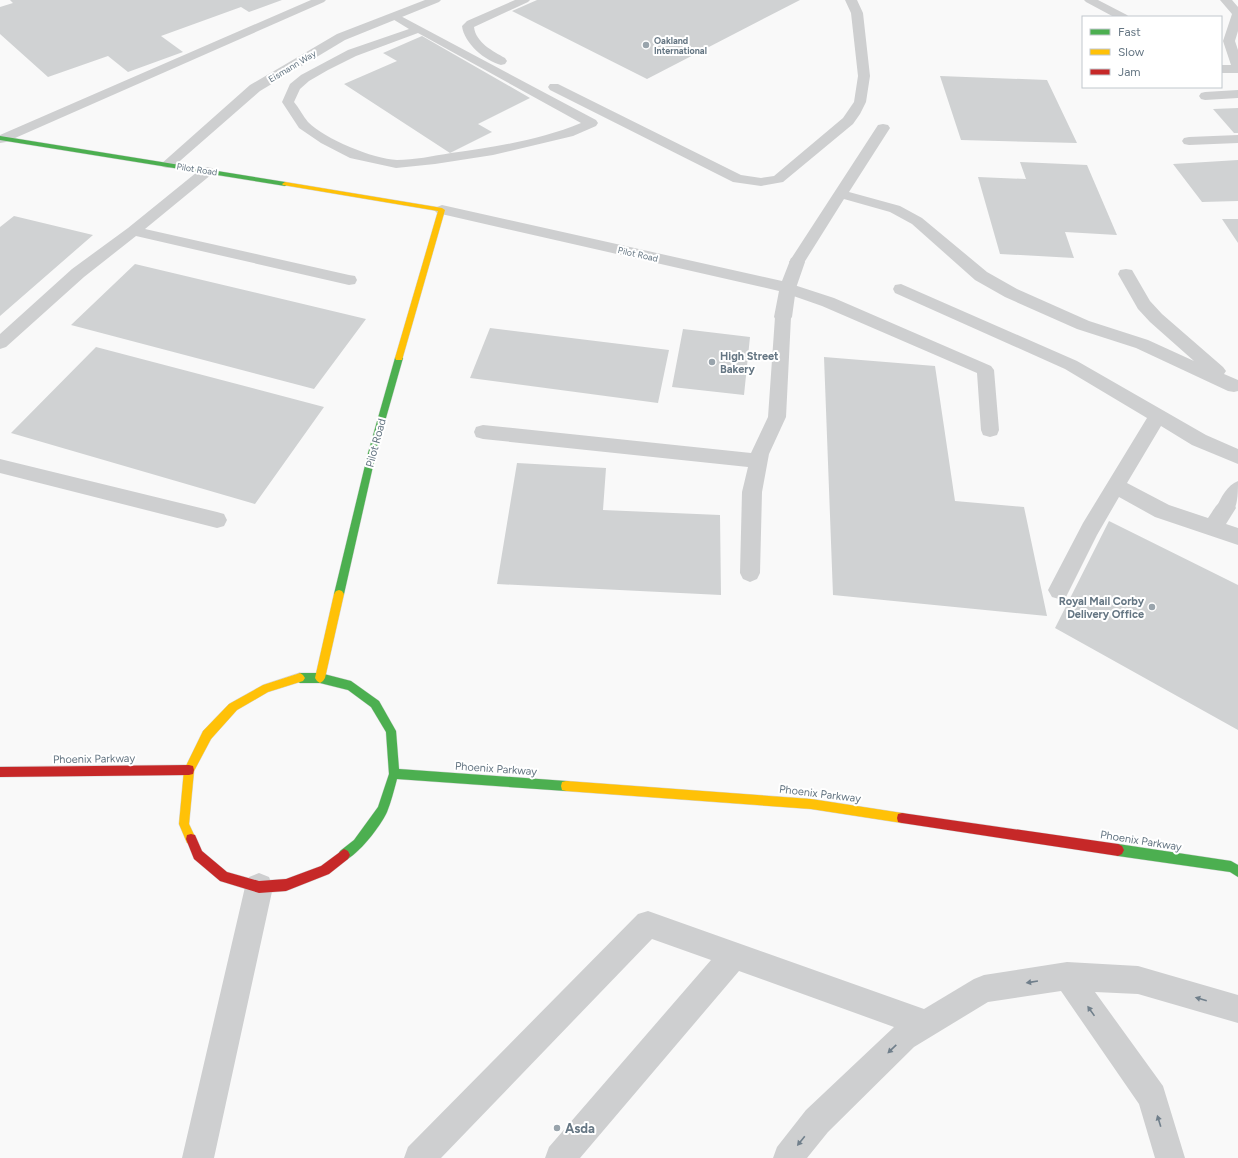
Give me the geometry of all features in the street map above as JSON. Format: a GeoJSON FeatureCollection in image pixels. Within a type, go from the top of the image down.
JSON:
{"type":"FeatureCollection","features":[{"type":"Feature","properties":{"kind":"street","name":"Eismann Way"},"geometry":{"type":"LineString","coordinates":[[168,164],[255,88],[341,37],[435,0]]}},
{"type":"Feature","properties":{"kind":"street","name":"Pilot Road"},"geometry":{"type":"LineString","coordinates":[[0,138],[168,164],[442,210],[788,288]]}},
{"type":"Feature","properties":{"kind":"street","name":"Pilot Road"},"geometry":{"type":"LineString","coordinates":[[320,678],[372,453],[442,210]]}},
{"type":"Feature","properties":{"kind":"street"},"geometry":{"type":"LineString","coordinates":[[783,317],[788,288],[797,262]]}},
{"type":"Feature","properties":{"kind":"street"},"geometry":{"type":"LineString","coordinates":[[1226,508],[1238,488]]}},
{"type":"Feature","properties":{"kind":"street"},"geometry":{"type":"LineString","coordinates":[[300,678],[320,678],[351,686],[375,704],[391,731],[394,774],[382,810],[358,844],[325,870],[286,885],[259,887],[224,877],[198,855],[184,824],[189,770],[207,735],[234,707],[266,688],[300,678]]}},
{"type":"Feature","properties":{"kind":"street","name":"Phoenix Parkway"},"geometry":{"type":"LineString","coordinates":[[0,772],[189,770]]}},
{"type":"Feature","properties":{"kind":"street","name":"Phoenix Parkway"},"geometry":{"type":"LineString","coordinates":[[394,774],[811,804],[1231,867],[1238,871]]}},
{"type":"Feature","properties":{"kind":"street"},"geometry":{"type":"LineString","coordinates":[[198,1158],[259,887]]}},
{"type":"Feature","properties":{"kind":"lane"},"geometry":{"type":"LineString","coordinates":[[0,138],[320,0]]}},
{"type":"Feature","properties":{"kind":"lane"},"geometry":{"type":"LineString","coordinates":[[517,69],[503,63],[476,43],[471,36],[468,26],[471,23],[524,0]]}},
{"type":"Feature","properties":{"kind":"lane"},"geometry":{"type":"LineString","coordinates":[[544,83],[738,179],[761,182],[778,179],[848,121],[854,114],[860,102],[864,76],[857,13],[851,0]]}},
{"type":"Feature","properties":{"kind":"lane"},"geometry":{"type":"LineString","coordinates":[[1090,0],[1121,16]]}},
{"type":"Feature","properties":{"kind":"lane"},"geometry":{"type":"LineString","coordinates":[[1222,69],[1238,69],[1229,41],[1238,14],[1226,0]]}},
{"type":"Feature","properties":{"kind":"lane"},"geometry":{"type":"LineString","coordinates":[[395,16],[592,123],[568,133],[493,151],[435,160],[396,164],[355,155],[326,140],[304,125],[288,102],[294,87],[305,78],[324,67],[352,53],[418,29]]}},
{"type":"Feature","properties":{"kind":"lane"},"geometry":{"type":"LineString","coordinates":[[1205,96],[1238,94]]}},
{"type":"Feature","properties":{"kind":"lane"},"geometry":{"type":"LineString","coordinates":[[797,262],[883,128]]}},
{"type":"Feature","properties":{"kind":"lane"},"geometry":{"type":"LineString","coordinates":[[1189,141],[1238,139]]}},
{"type":"Feature","properties":{"kind":"lane"},"geometry":{"type":"LineString","coordinates":[[0,343],[78,272],[133,231],[207,171]]}},
{"type":"Feature","properties":{"kind":"lane"},"geometry":{"type":"LineString","coordinates":[[840,194],[867,200],[894,209],[917,221],[981,276],[1011,293],[1083,325],[1142,344],[1236,390]]}},
{"type":"Feature","properties":{"kind":"lane"},"geometry":{"type":"LineString","coordinates":[[133,231],[348,280]]}},
{"type":"Feature","properties":{"kind":"lane"},"geometry":{"type":"LineString","coordinates":[[1126,274],[1144,305],[1156,318],[1236,390]]}},
{"type":"Feature","properties":{"kind":"lane"},"geometry":{"type":"LineString","coordinates":[[788,288],[828,302],[985,370],[990,430]]}},
{"type":"Feature","properties":{"kind":"lane"},"geometry":{"type":"LineString","coordinates":[[900,289],[1071,365],[1199,440],[1238,457]]}},
{"type":"Feature","properties":{"kind":"lane"},"geometry":{"type":"LineString","coordinates":[[750,573],[752,492],[760,454],[777,418],[783,317]]}},
{"type":"Feature","properties":{"kind":"lane"},"geometry":{"type":"LineString","coordinates":[[1059,590],[1090,529],[1158,415]]}},
{"type":"Feature","properties":{"kind":"lane"},"geometry":{"type":"LineString","coordinates":[[483,432],[759,461]]}},
{"type":"Feature","properties":{"kind":"lane"},"geometry":{"type":"LineString","coordinates":[[0,466],[217,520]]}},
{"type":"Feature","properties":{"kind":"lane"},"geometry":{"type":"LineString","coordinates":[[1116,486],[1162,511],[1238,537]]}},
{"type":"Feature","properties":{"kind":"lane"},"geometry":{"type":"LineString","coordinates":[[1214,528],[1226,508]]}},
{"type":"Feature","properties":{"kind":"lane"},"geometry":{"type":"LineString","coordinates":[[419,1158],[648,924],[926,1024]]}},
{"type":"Feature","properties":{"kind":"lane"},"geometry":{"type":"LineString","coordinates":[[560,1158],[734,955]]}},
{"type":"Feature","properties":{"kind":"lane"},"geometry":{"type":"LineString","coordinates":[[1067,976],[1152,1098],[1170,1158]]}},
{"type":"Feature","properties":{"kind":"lane"},"geometry":{"type":"LineString","coordinates":[[788,1158],[822,1116],[904,1037],[984,989],[1067,976],[1138,980],[1238,1010]]}},
{"type":"Feature","properties":{"kind":"building"},"geometry":{"type":"Polygon","coordinates":[[[10,0],[282,0],[249,12],[241,7],[161,36],[183,52],[128,72],[108,56],[48,77],[0,34],[0,7],[13,3],[10,0]]]}},
{"type":"Feature","properties":{"kind":"building","name":"Oakland International"},"geometry":{"type":"Polygon","coordinates":[[[537,0],[800,0],[647,79],[512,11],[537,0]]]}},
{"type":"Feature","properties":{"kind":"building"},"geometry":{"type":"Polygon","coordinates":[[[422,36],[530,98],[478,124],[492,132],[450,153],[344,84],[397,61],[383,53],[422,36]]]}},
{"type":"Feature","properties":{"kind":"building"},"geometry":{"type":"Polygon","coordinates":[[[940,76],[1047,80],[1077,143],[961,140],[940,76]]]}},
{"type":"Feature","properties":{"kind":"building"},"geometry":{"type":"Polygon","coordinates":[[[1238,108],[1238,133],[1234,133],[1213,109],[1238,108]]]}},
{"type":"Feature","properties":{"kind":"building"},"geometry":{"type":"Polygon","coordinates":[[[1238,160],[1238,201],[1202,202],[1173,164],[1238,160]]]}},
{"type":"Feature","properties":{"kind":"building"},"geometry":{"type":"Polygon","coordinates":[[[1020,162],[1087,165],[1117,235],[1065,232],[1074,258],[1000,254],[978,177],[1026,179],[1020,162]]]}},
{"type":"Feature","properties":{"kind":"building"},"geometry":{"type":"Polygon","coordinates":[[[14,216],[93,235],[0,316],[0,227],[14,216]]]}},
{"type":"Feature","properties":{"kind":"building"},"geometry":{"type":"Polygon","coordinates":[[[1222,219],[1238,219],[1238,243],[1222,219]]]}},
{"type":"Feature","properties":{"kind":"building"},"geometry":{"type":"Polygon","coordinates":[[[135,264],[366,319],[314,389],[71,325],[135,264]]]}},
{"type":"Feature","properties":{"kind":"building"},"geometry":{"type":"Polygon","coordinates":[[[490,328],[669,350],[658,403],[470,378],[490,328]]]}},
{"type":"Feature","properties":{"kind":"building","name":"High Street Bakery"},"geometry":{"type":"Polygon","coordinates":[[[683,329],[750,337],[744,395],[672,387],[683,329]]]}},
{"type":"Feature","properties":{"kind":"building"},"geometry":{"type":"Polygon","coordinates":[[[96,347],[324,407],[255,504],[11,433],[96,347]]]}},
{"type":"Feature","properties":{"kind":"building"},"geometry":{"type":"Polygon","coordinates":[[[824,357],[935,366],[955,501],[1024,507],[1047,616],[833,595],[824,357]]]}},
{"type":"Feature","properties":{"kind":"building"},"geometry":{"type":"Polygon","coordinates":[[[517,463],[606,468],[603,510],[720,515],[721,595],[497,584],[517,463]]]}},
{"type":"Feature","properties":{"kind":"building","name":"Royal Mail Corby Delivery Office"},"geometry":{"type":"Polygon","coordinates":[[[1109,521],[1238,585],[1238,730],[1055,628],[1109,521]]]}},
{"type":"Feature","properties":{"kind":"traffic: fast"},"geometry":{"type":"LineString","coordinates":[[0,138],[285,184]]}},
{"type":"Feature","properties":{"kind":"traffic: fast"},"geometry":{"type":"LineString","coordinates":[[339,594],[372,453],[399,358]]}},
{"type":"Feature","properties":{"kind":"traffic: fast"},"geometry":{"type":"LineString","coordinates":[[300,678],[320,678],[351,686],[375,704],[391,731],[394,774],[382,810],[358,844],[344,855]]}},
{"type":"Feature","properties":{"kind":"traffic: fast"},"geometry":{"type":"LineString","coordinates":[[394,774],[566,786]]}},
{"type":"Feature","properties":{"kind":"traffic: fast"},"geometry":{"type":"LineString","coordinates":[[1118,850],[1231,867],[1238,871]]}},
{"type":"Feature","properties":{"kind":"traffic: slow"},"geometry":{"type":"LineString","coordinates":[[285,184],[442,210],[399,358]]}},
{"type":"Feature","properties":{"kind":"traffic: slow"},"geometry":{"type":"LineString","coordinates":[[320,678],[339,594]]}},
{"type":"Feature","properties":{"kind":"traffic: slow"},"geometry":{"type":"LineString","coordinates":[[191,839],[184,824],[189,770],[207,735],[233,707],[266,688],[300,678]]}},
{"type":"Feature","properties":{"kind":"traffic: slow"},"geometry":{"type":"LineString","coordinates":[[566,786],[811,804],[902,818]]}},
{"type":"Feature","properties":{"kind":"traffic: jam"},"geometry":{"type":"LineString","coordinates":[[0,772],[189,770]]}},
{"type":"Feature","properties":{"kind":"traffic: jam"},"geometry":{"type":"LineString","coordinates":[[902,818],[1118,850]]}},
{"type":"Feature","properties":{"kind":"traffic: jam"},"geometry":{"type":"LineString","coordinates":[[191,839],[198,855],[224,877],[259,887],[286,885],[325,870],[344,855]]}},
{"type":"Feature","properties":{"kind":"place","name":"Oakland International"},"geometry":{"type":"Point","coordinates":[646,45]}},
{"type":"Feature","properties":{"kind":"place","name":"High Street Bakery"},"geometry":{"type":"Point","coordinates":[712,362]}},
{"type":"Feature","properties":{"kind":"place","name":"Royal Mail Corby Delivery Office"},"geometry":{"type":"Point","coordinates":[1152,607]}},
{"type":"Feature","properties":{"kind":"place","name":"Asda"},"geometry":{"type":"Point","coordinates":[557,1128]}}]}
